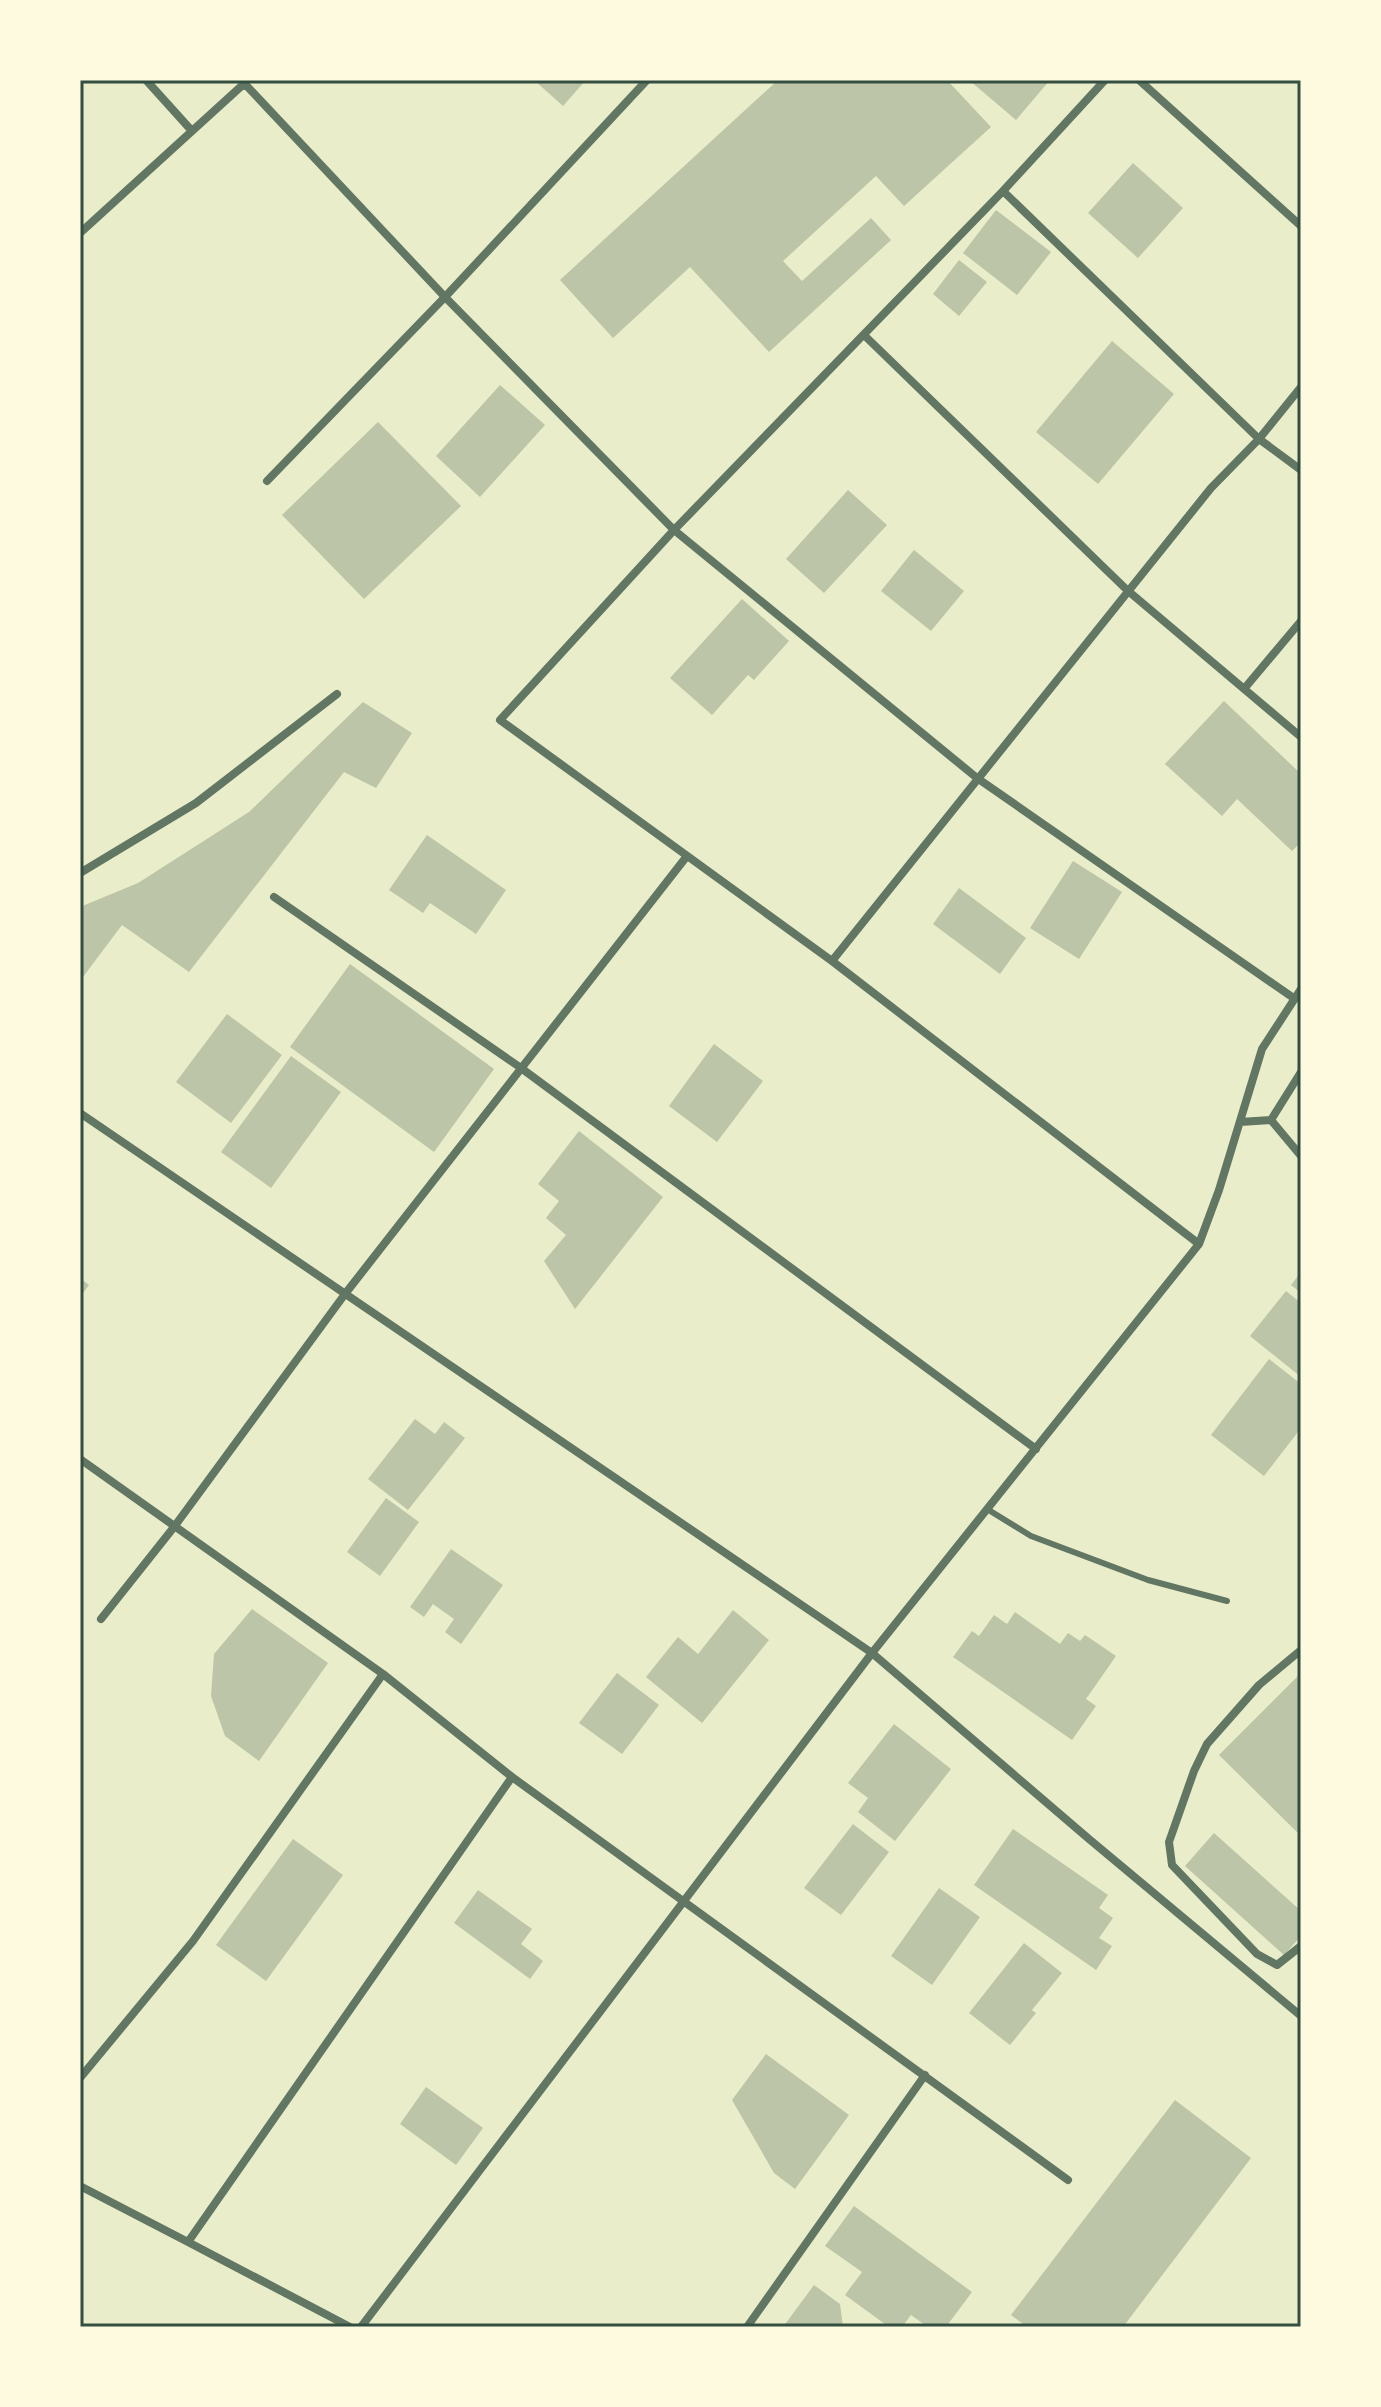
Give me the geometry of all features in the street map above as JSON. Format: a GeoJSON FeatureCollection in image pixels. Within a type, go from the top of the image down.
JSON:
{"type":"FeatureCollection","features":[{"type":"Feature","properties":{"kind":"street"},"geometry":{"type":"LineString","coordinates":[[146,80],[192,131]]}},
{"type":"Feature","properties":{"kind":"street"},"geometry":{"type":"LineString","coordinates":[[267,481],[445,297],[647,80]]}},
{"type":"Feature","properties":{"kind":"street"},"geometry":{"type":"LineString","coordinates":[[1105,80],[1003,191],[674,530],[500,720],[832,961],[1199,1244]]}},
{"type":"Feature","properties":{"kind":"street"},"geometry":{"type":"LineString","coordinates":[[1139,80],[1301,226]]}},
{"type":"Feature","properties":{"kind":"street"},"geometry":{"type":"LineString","coordinates":[[80,233],[246,82],[445,297],[674,530],[977,778],[1295,999]]}},
{"type":"Feature","properties":{"kind":"street"},"geometry":{"type":"LineString","coordinates":[[1003,191],[1259,439],[1301,470]]}},
{"type":"Feature","properties":{"kind":"street"},"geometry":{"type":"LineString","coordinates":[[864,335],[1127,590],[1301,737]]}},
{"type":"Feature","properties":{"kind":"street"},"geometry":{"type":"LineString","coordinates":[[832,961],[1127,590],[1211,488],[1259,439],[1301,387]]}},
{"type":"Feature","properties":{"kind":"street"},"geometry":{"type":"LineString","coordinates":[[1244,689],[1301,621]]}},
{"type":"Feature","properties":{"kind":"street"},"geometry":{"type":"LineString","coordinates":[[80,873],[196,803],[337,694]]}},
{"type":"Feature","properties":{"kind":"street"},"geometry":{"type":"LineString","coordinates":[[101,1619],[174,1527],[345,1294],[687,856]]}},
{"type":"Feature","properties":{"kind":"street"},"geometry":{"type":"LineString","coordinates":[[274,897],[521,1068],[1036,1449]]}},
{"type":"Feature","properties":{"kind":"street"},"geometry":{"type":"LineString","coordinates":[[361,2327],[872,1653],[1199,1244],[1262,1049],[1301,989]]}},
{"type":"Feature","properties":{"kind":"street"},"geometry":{"type":"LineString","coordinates":[[1271,1120],[1301,1072]]}},
{"type":"Feature","properties":{"kind":"street"},"geometry":{"type":"LineString","coordinates":[[80,1113],[872,1653],[1300,2014]]}},
{"type":"Feature","properties":{"kind":"street"},"geometry":{"type":"LineString","coordinates":[[1240,1122],[1271,1120]]}},
{"type":"Feature","properties":{"kind":"street"},"geometry":{"type":"LineString","coordinates":[[1271,1120],[1301,1156]]}},
{"type":"Feature","properties":{"kind":"street"},"geometry":{"type":"LineString","coordinates":[[80,1459],[383,1674],[512,1777],[1068,2180]]}},
{"type":"Feature","properties":{"kind":"street"},"geometry":{"type":"LineString","coordinates":[[1301,1650],[1259,1685],[1207,1744],[1169,1842],[1172,1865],[1257,1954],[1277,1965],[1301,1946]]}},
{"type":"Feature","properties":{"kind":"street"},"geometry":{"type":"LineString","coordinates":[[80,2078],[193,1941],[383,1674]]}},
{"type":"Feature","properties":{"kind":"street"},"geometry":{"type":"LineString","coordinates":[[188,2242],[512,1777]]}},
{"type":"Feature","properties":{"kind":"street"},"geometry":{"type":"LineString","coordinates":[[747,2327],[925,2075]]}},
{"type":"Feature","properties":{"kind":"street"},"geometry":{"type":"LineString","coordinates":[[80,2186],[350,2327]]}},
{"type":"Feature","properties":{"kind":"lane"},"geometry":{"type":"LineString","coordinates":[[987,1509],[1031,1536],[1148,1580],[1227,1601]]}},
{"type":"Feature","properties":{"kind":"building"},"geometry":{"type":"Polygon","coordinates":[[[534,80],[586,80],[563,106],[534,80]]]}},
{"type":"Feature","properties":{"kind":"building"},"geometry":{"type":"Polygon","coordinates":[[[778,80],[947,80],[991,127],[904,206],[876,176],[783,261],[802,281],[871,218],[891,240],[769,352],[690,267],[613,338],[560,280],[778,80]]]}},
{"type":"Feature","properties":{"kind":"building"},"geometry":{"type":"Polygon","coordinates":[[[969,80],[1050,80],[1016,120],[969,80]]]}},
{"type":"Feature","properties":{"kind":"building"},"geometry":{"type":"Polygon","coordinates":[[[1133,163],[1183,208],[1138,258],[1088,213],[1133,163]]]}},
{"type":"Feature","properties":{"kind":"building"},"geometry":{"type":"Polygon","coordinates":[[[996,210],[1051,252],[1017,295],[963,253],[996,210]]]}},
{"type":"Feature","properties":{"kind":"building"},"geometry":{"type":"Polygon","coordinates":[[[959,260],[987,282],[959,316],[933,294],[959,260]]]}},
{"type":"Feature","properties":{"kind":"building"},"geometry":{"type":"Polygon","coordinates":[[[1112,341],[1174,394],[1098,484],[1036,432],[1112,341]]]}},
{"type":"Feature","properties":{"kind":"building"},"geometry":{"type":"Polygon","coordinates":[[[500,385],[545,425],[480,497],[436,456],[500,385]]]}},
{"type":"Feature","properties":{"kind":"building"},"geometry":{"type":"Polygon","coordinates":[[[378,422],[461,506],[364,599],[282,515],[378,422]]]}},
{"type":"Feature","properties":{"kind":"building"},"geometry":{"type":"Polygon","coordinates":[[[848,490],[887,525],[824,593],[786,559],[848,490]]]}},
{"type":"Feature","properties":{"kind":"building"},"geometry":{"type":"Polygon","coordinates":[[[914,550],[964,591],[931,631],[881,591],[914,550]]]}},
{"type":"Feature","properties":{"kind":"building"},"geometry":{"type":"Polygon","coordinates":[[[742,599],[789,641],[754,680],[748,675],[712,715],[670,678],[742,599]]]}},
{"type":"Feature","properties":{"kind":"building"},"geometry":{"type":"Polygon","coordinates":[[[1224,701],[1301,774],[1301,842],[1292,851],[1237,799],[1222,816],[1165,764],[1224,701]]]}},
{"type":"Feature","properties":{"kind":"building"},"geometry":{"type":"Polygon","coordinates":[[[363,702],[412,733],[376,788],[344,772],[189,972],[122,925],[80,981],[80,907],[138,883],[249,812],[363,702]]]}},
{"type":"Feature","properties":{"kind":"building"},"geometry":{"type":"Polygon","coordinates":[[[427,835],[506,890],[476,934],[430,903],[423,913],[389,890],[427,835]]]}},
{"type":"Feature","properties":{"kind":"building"},"geometry":{"type":"Polygon","coordinates":[[[1073,861],[1122,892],[1079,959],[1030,928],[1073,861]]]}},
{"type":"Feature","properties":{"kind":"building"},"geometry":{"type":"Polygon","coordinates":[[[959,888],[1026,938],[1000,974],[933,924],[959,888]]]}},
{"type":"Feature","properties":{"kind":"building"},"geometry":{"type":"Polygon","coordinates":[[[350,964],[494,1069],[434,1152],[290,1047],[350,964]]]}},
{"type":"Feature","properties":{"kind":"building"},"geometry":{"type":"Polygon","coordinates":[[[227,1014],[282,1055],[231,1123],[176,1082],[227,1014]]]}},
{"type":"Feature","properties":{"kind":"building"},"geometry":{"type":"Polygon","coordinates":[[[714,1044],[763,1081],[717,1142],[669,1106],[714,1044]]]}},
{"type":"Feature","properties":{"kind":"building"},"geometry":{"type":"Polygon","coordinates":[[[291,1056],[341,1092],[271,1188],[221,1152],[291,1056]]]}},
{"type":"Feature","properties":{"kind":"building"},"geometry":{"type":"Polygon","coordinates":[[[579,1131],[663,1197],[575,1309],[544,1261],[566,1235],[546,1218],[559,1201],[538,1184],[579,1131]]]}},
{"type":"Feature","properties":{"kind":"building"},"geometry":{"type":"Polygon","coordinates":[[[1301,1272],[1301,1293],[1291,1285],[1301,1272]]]}},
{"type":"Feature","properties":{"kind":"building"},"geometry":{"type":"Polygon","coordinates":[[[80,1278],[89,1285],[80,1297],[80,1278]]]}},
{"type":"Feature","properties":{"kind":"building"},"geometry":{"type":"Polygon","coordinates":[[[1286,1291],[1301,1303],[1301,1377],[1250,1336],[1286,1291]]]}},
{"type":"Feature","properties":{"kind":"building"},"geometry":{"type":"Polygon","coordinates":[[[1269,1359],[1301,1384],[1301,1428],[1264,1476],[1211,1435],[1269,1359]]]}},
{"type":"Feature","properties":{"kind":"building"},"geometry":{"type":"Polygon","coordinates":[[[415,1419],[435,1434],[444,1422],[465,1438],[408,1510],[368,1479],[415,1419]]]}},
{"type":"Feature","properties":{"kind":"building"},"geometry":{"type":"Polygon","coordinates":[[[386,1498],[419,1522],[380,1576],[347,1552],[386,1498]]]}},
{"type":"Feature","properties":{"kind":"building"},"geometry":{"type":"Polygon","coordinates":[[[451,1549],[503,1585],[461,1644],[445,1632],[454,1619],[433,1604],[424,1617],[410,1607],[451,1549]]]}},
{"type":"Feature","properties":{"kind":"building"},"geometry":{"type":"Polygon","coordinates":[[[252,1609],[328,1663],[259,1761],[225,1736],[211,1696],[214,1654],[252,1609]]]}},
{"type":"Feature","properties":{"kind":"building"},"geometry":{"type":"Polygon","coordinates":[[[733,1610],[769,1640],[702,1723],[646,1677],[678,1637],[698,1654],[733,1610]]]}},
{"type":"Feature","properties":{"kind":"building"},"geometry":{"type":"Polygon","coordinates":[[[1015,1612],[1060,1644],[1068,1633],[1080,1641],[1085,1635],[1116,1656],[1086,1699],[1096,1706],[1072,1740],[953,1657],[972,1631],[979,1636],[994,1615],[1007,1624],[1015,1612]]]}},
{"type":"Feature","properties":{"kind":"building"},"geometry":{"type":"Polygon","coordinates":[[[617,1673],[659,1705],[622,1754],[579,1723],[617,1673]]]}},
{"type":"Feature","properties":{"kind":"building"},"geometry":{"type":"Polygon","coordinates":[[[1301,1673],[1301,1836],[1219,1755],[1301,1673]]]}},
{"type":"Feature","properties":{"kind":"building"},"geometry":{"type":"Polygon","coordinates":[[[894,1724],[951,1769],[895,1841],[858,1812],[868,1798],[848,1783],[894,1724]]]}},
{"type":"Feature","properties":{"kind":"building"},"geometry":{"type":"Polygon","coordinates":[[[853,1824],[889,1852],[841,1915],[804,1888],[853,1824]]]}},
{"type":"Feature","properties":{"kind":"building"},"geometry":{"type":"Polygon","coordinates":[[[1013,1829],[1108,1895],[1099,1908],[1113,1918],[1099,1938],[1112,1946],[1096,1970],[974,1885],[1013,1829]]]}},
{"type":"Feature","properties":{"kind":"building"},"geometry":{"type":"Polygon","coordinates":[[[1214,1833],[1301,1911],[1301,1936],[1284,1955],[1185,1866],[1214,1833]]]}},
{"type":"Feature","properties":{"kind":"building"},"geometry":{"type":"Polygon","coordinates":[[[293,1839],[343,1875],[266,1981],[216,1945],[293,1839]]]}},
{"type":"Feature","properties":{"kind":"building"},"geometry":{"type":"Polygon","coordinates":[[[939,1888],[980,1917],[932,1985],[891,1956],[939,1888]]]}},
{"type":"Feature","properties":{"kind":"building"},"geometry":{"type":"Polygon","coordinates":[[[478,1890],[532,1929],[521,1944],[543,1961],[530,1979],[454,1923],[478,1890]]]}},
{"type":"Feature","properties":{"kind":"building"},"geometry":{"type":"Polygon","coordinates":[[[1024,1943],[1062,1973],[1032,2010],[1036,2013],[1010,2045],[969,2013],[1024,1943]]]}},
{"type":"Feature","properties":{"kind":"building"},"geometry":{"type":"Polygon","coordinates":[[[766,2054],[849,2115],[795,2189],[774,2173],[732,2100],[766,2054]]]}},
{"type":"Feature","properties":{"kind":"building"},"geometry":{"type":"Polygon","coordinates":[[[426,2087],[483,2128],[456,2165],[400,2124],[426,2087]]]}},
{"type":"Feature","properties":{"kind":"building"},"geometry":{"type":"Polygon","coordinates":[[[1175,2100],[1251,2158],[1123,2327],[1027,2327],[1011,2315],[1175,2100]]]}},
{"type":"Feature","properties":{"kind":"building"},"geometry":{"type":"Polygon","coordinates":[[[854,2206],[972,2292],[946,2327],[928,2327],[911,2315],[902,2327],[889,2327],[845,2295],[862,2272],[825,2246],[854,2206]]]}},
{"type":"Feature","properties":{"kind":"building"},"geometry":{"type":"Polygon","coordinates":[[[814,2285],[840,2304],[843,2327],[783,2327],[814,2285]]]}}]}
